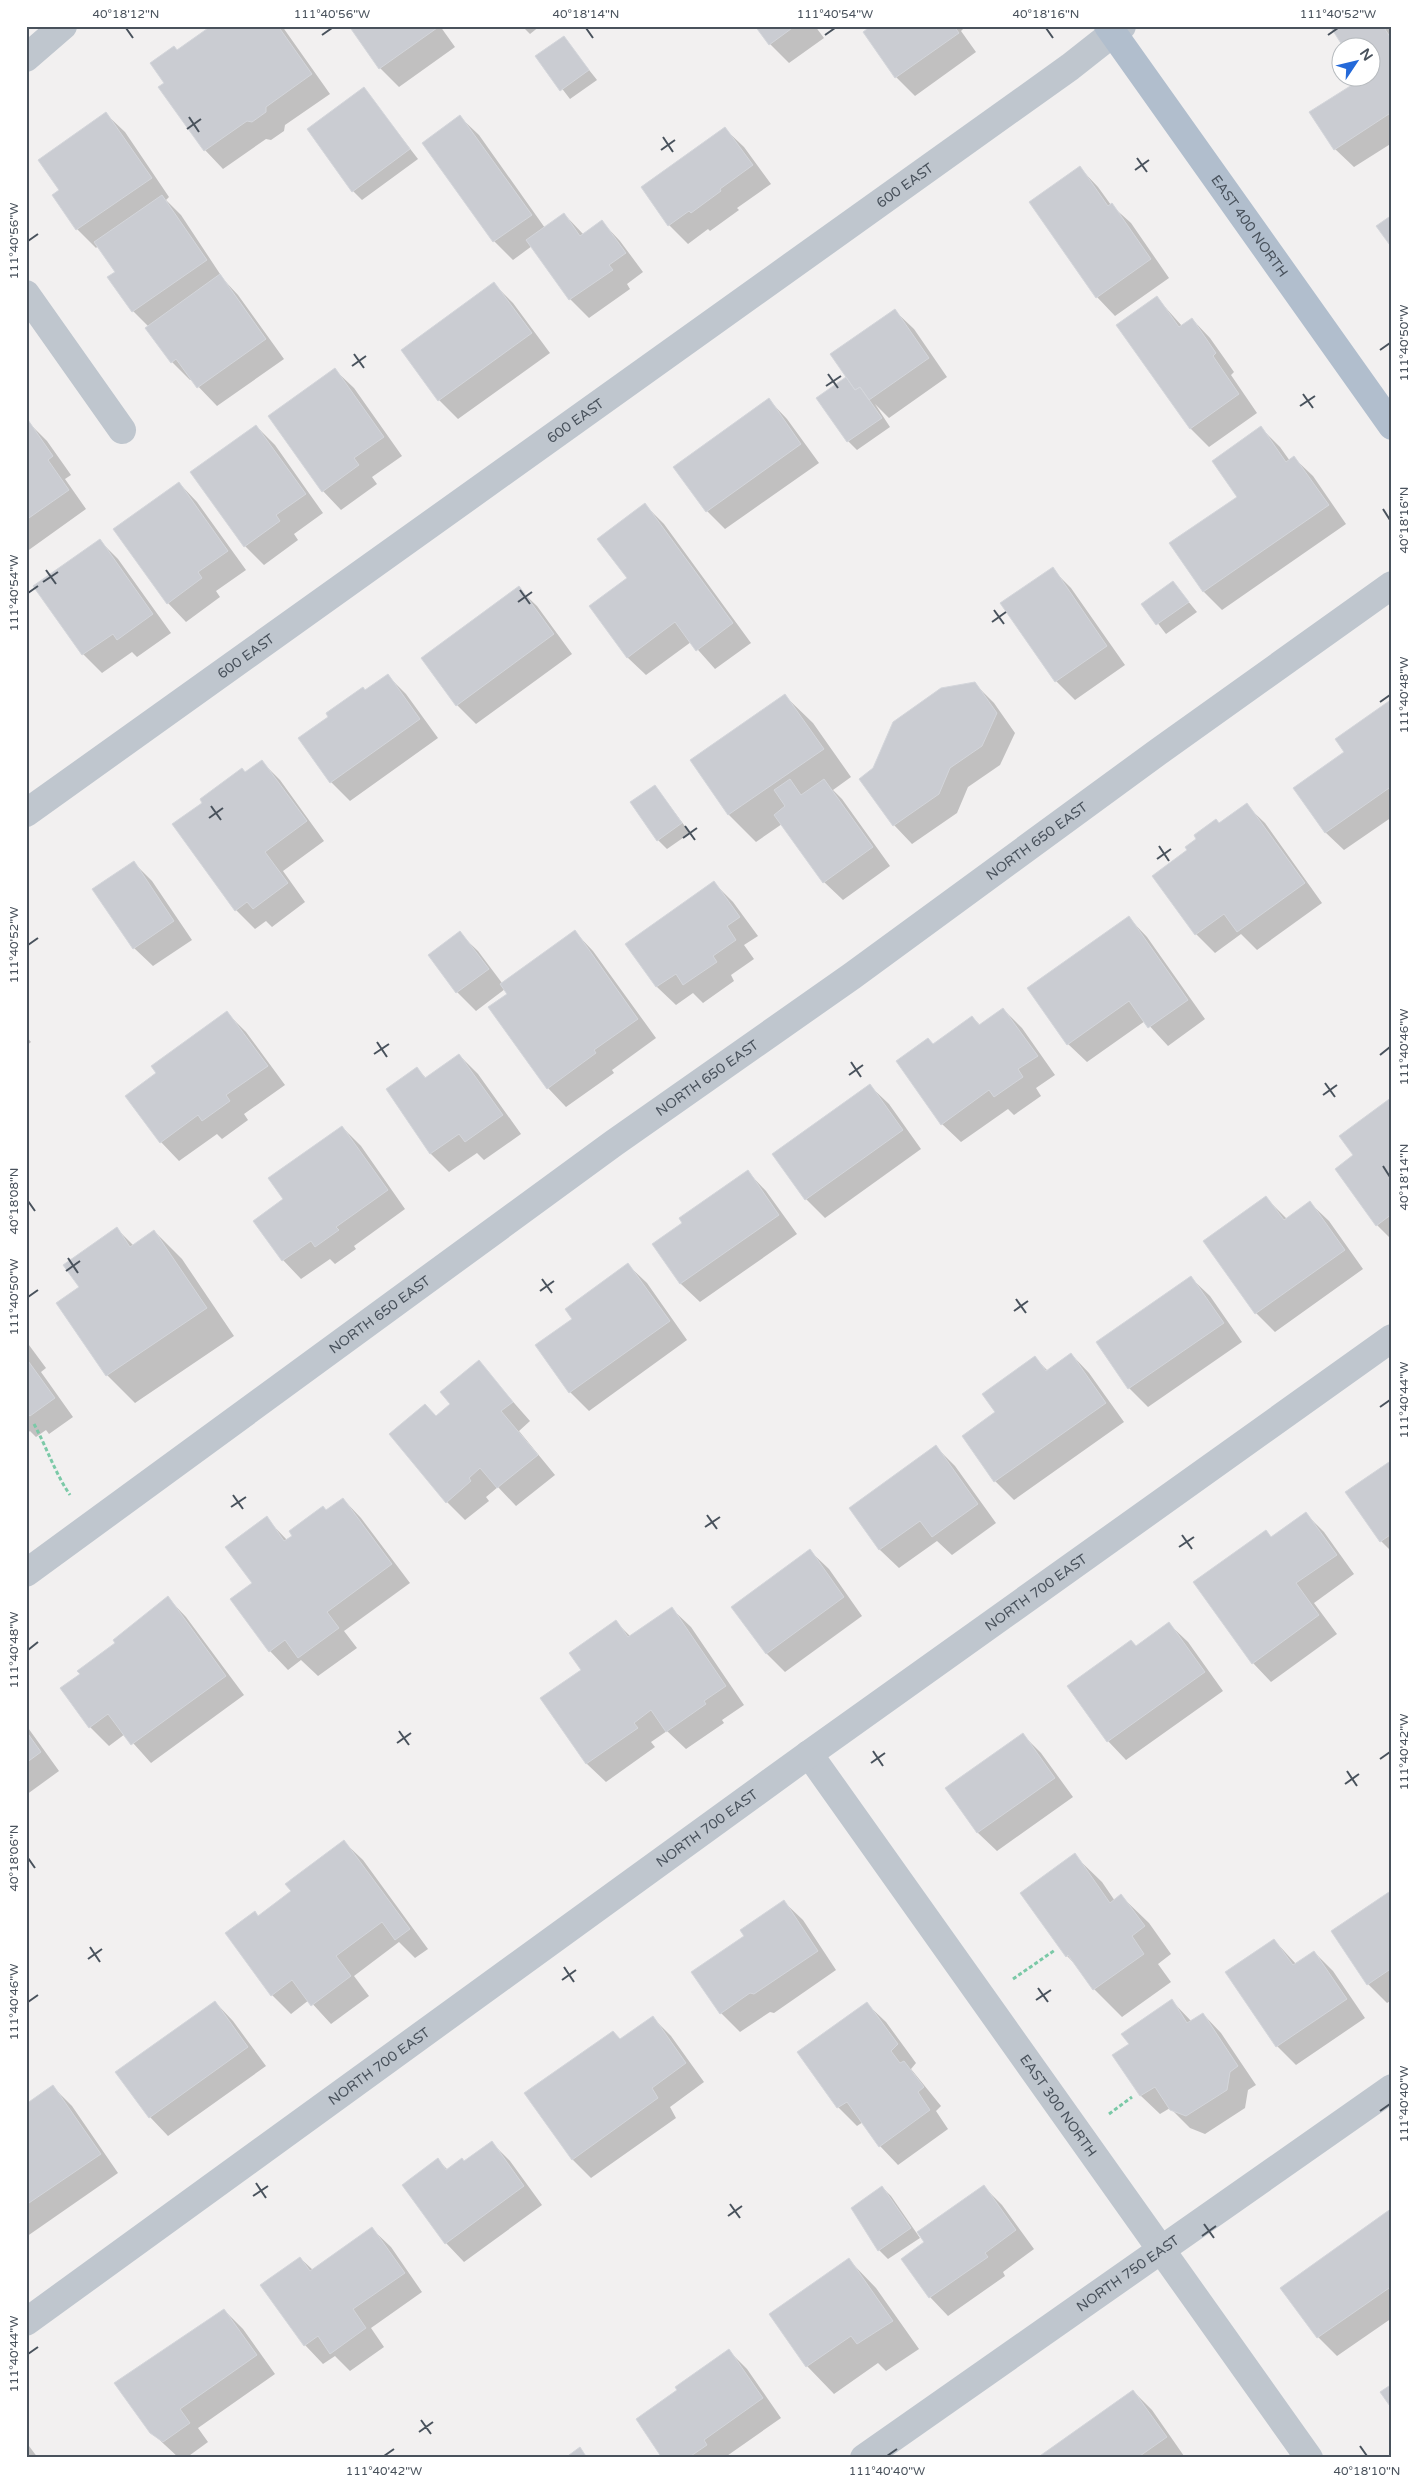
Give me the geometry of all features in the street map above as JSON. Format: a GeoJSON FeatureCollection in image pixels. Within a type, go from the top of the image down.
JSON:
{"type":"FeatureCollection","features":[{"type":"Feature","properties":{"kind":"main road","name":"EAST 400 NORTH"},"geometry":{"type":"LineString","coordinates":[[1114,28],[1392,426]]}},
{"type":"Feature","properties":{"kind":"street"},"geometry":{"type":"LineString","coordinates":[[26,58],[63,26]]}},
{"type":"Feature","properties":{"kind":"street","name":"600 EAST"},"geometry":{"type":"LineString","coordinates":[[26,813],[1070,67],[1114,28]]}},
{"type":"Feature","properties":{"kind":"street"},"geometry":{"type":"LineString","coordinates":[[26,294],[122,430]]}},
{"type":"Feature","properties":{"kind":"street","name":"NORTH 650 EAST"},"geometry":{"type":"LineString","coordinates":[[26,1573],[614,1143],[835,988],[1392,585]]}},
{"type":"Feature","properties":{"kind":"street","name":"NORTH 700 EAST"},"geometry":{"type":"LineString","coordinates":[[26,2322],[809,1754],[1392,1338]]}},
{"type":"Feature","properties":{"kind":"street","name":"EAST 300 NORTH"},"geometry":{"type":"LineString","coordinates":[[809,1754],[1309,2458]]}},
{"type":"Feature","properties":{"kind":"street","name":"NORTH 750 EAST"},"geometry":{"type":"LineString","coordinates":[[864,2458],[1392,2088]]}},
{"type":"Feature","properties":{"kind":"path"},"geometry":{"type":"LineString","coordinates":[[34,1424],[46,1445],[57,1474],[70,1495]]}},
{"type":"Feature","properties":{"kind":"path"},"geometry":{"type":"LineString","coordinates":[[1013,1980],[1055,1950]]}},
{"type":"Feature","properties":{"kind":"path"},"geometry":{"type":"LineString","coordinates":[[1108,2115],[1132,2097]]}},
{"type":"Feature","properties":{"kind":"building"},"geometry":{"type":"Polygon","coordinates":[[[211,26],[278,26],[312,74],[266,107],[266,112],[252,122],[247,121],[204,151],[158,87],[164,83],[150,63],[174,46],[177,50],[211,26]]]}},
{"type":"Feature","properties":{"kind":"building"},"geometry":{"type":"Polygon","coordinates":[[[349,26],[436,26],[437,28],[379,69],[349,26]]]}},
{"type":"Feature","properties":{"kind":"building"},"geometry":{"type":"Polygon","coordinates":[[[755,26],[795,26],[769,45],[755,26]]]}},
{"type":"Feature","properties":{"kind":"building"},"geometry":{"type":"Polygon","coordinates":[[[871,26],[954,26],[959,33],[895,78],[863,32],[871,26]]]}},
{"type":"Feature","properties":{"kind":"building"},"geometry":{"type":"Polygon","coordinates":[[[1330,26],[1383,26],[1392,40],[1392,112],[1334,150],[1309,112],[1347,88],[1380,88],[1380,38],[1338,38],[1330,26]]]}},
{"type":"Feature","properties":{"kind":"building"},"geometry":{"type":"Polygon","coordinates":[[[564,36],[589,70],[560,91],[535,56],[564,36]]]}},
{"type":"Feature","properties":{"kind":"building"},"geometry":{"type":"Polygon","coordinates":[[[364,87],[410,149],[352,192],[307,129],[364,87]]]}},
{"type":"Feature","properties":{"kind":"building"},"geometry":{"type":"Polygon","coordinates":[[[106,112],[152,178],[76,230],[52,195],[59,190],[38,160],[106,112]]]}},
{"type":"Feature","properties":{"kind":"building"},"geometry":{"type":"Polygon","coordinates":[[[460,115],[532,215],[493,242],[422,143],[460,115]]]}},
{"type":"Feature","properties":{"kind":"building"},"geometry":{"type":"Polygon","coordinates":[[[725,127],[753,165],[691,213],[689,211],[668,226],[641,187],[725,127]]]}},
{"type":"Feature","properties":{"kind":"building"},"geometry":{"type":"Polygon","coordinates":[[[1080,166],[1108,206],[1112,203],[1151,259],[1096,298],[1029,202],[1080,166]]]}},
{"type":"Feature","properties":{"kind":"building"},"geometry":{"type":"Polygon","coordinates":[[[162,195],[207,260],[132,312],[107,277],[115,272],[94,242],[162,195]]]}},
{"type":"Feature","properties":{"kind":"building"},"geometry":{"type":"Polygon","coordinates":[[[564,213],[580,236],[602,220],[626,253],[609,265],[613,270],[569,300],[526,240],[564,213]]]}},
{"type":"Feature","properties":{"kind":"building"},"geometry":{"type":"Polygon","coordinates":[[[1392,215],[1392,248],[1376,226],[1392,215]]]}},
{"type":"Feature","properties":{"kind":"building"},"geometry":{"type":"Polygon","coordinates":[[[220,274],[266,339],[197,388],[176,359],[171,363],[145,328],[220,274]]]}},
{"type":"Feature","properties":{"kind":"building"},"geometry":{"type":"Polygon","coordinates":[[[494,282],[532,333],[438,401],[401,350],[494,282]]]}},
{"type":"Feature","properties":{"kind":"building"},"geometry":{"type":"Polygon","coordinates":[[[1157,296],[1179,327],[1192,318],[1216,353],[1213,356],[1239,394],[1190,429],[1116,325],[1157,296]]]}},
{"type":"Feature","properties":{"kind":"building"},"geometry":{"type":"Polygon","coordinates":[[[895,309],[929,358],[869,400],[860,387],[855,390],[830,354],[895,309]]]}},
{"type":"Feature","properties":{"kind":"building"},"geometry":{"type":"Polygon","coordinates":[[[335,368],[384,437],[354,458],[359,465],[322,492],[268,416],[335,368]]]}},
{"type":"Feature","properties":{"kind":"building"},"geometry":{"type":"Polygon","coordinates":[[[846,377],[855,390],[860,387],[882,418],[847,442],[816,398],[846,377]]]}},
{"type":"Feature","properties":{"kind":"building"},"geometry":{"type":"Polygon","coordinates":[[[769,398],[801,444],[706,512],[673,467],[769,398]]]}},
{"type":"Feature","properties":{"kind":"building"},"geometry":{"type":"Polygon","coordinates":[[[28,420],[53,456],[48,460],[69,490],[26,520],[26,422],[28,420]]]}},
{"type":"Feature","properties":{"kind":"building"},"geometry":{"type":"Polygon","coordinates":[[[256,425],[306,494],[276,515],[280,521],[244,547],[190,472],[256,425]]]}},
{"type":"Feature","properties":{"kind":"building"},"geometry":{"type":"Polygon","coordinates":[[[1261,426],[1286,462],[1294,456],[1329,505],[1203,592],[1169,543],[1237,497],[1212,461],[1261,426]]]}},
{"type":"Feature","properties":{"kind":"building"},"geometry":{"type":"Polygon","coordinates":[[[179,482],[228,551],[198,572],[202,578],[167,604],[113,529],[179,482]]]}},
{"type":"Feature","properties":{"kind":"building"},"geometry":{"type":"Polygon","coordinates":[[[645,503],[733,623],[696,651],[675,622],[627,658],[589,606],[627,578],[597,539],[645,503]]]}},
{"type":"Feature","properties":{"kind":"building"},"geometry":{"type":"Polygon","coordinates":[[[100,539],[153,614],[117,640],[113,634],[82,655],[33,586],[100,539]]]}},
{"type":"Feature","properties":{"kind":"building"},"geometry":{"type":"Polygon","coordinates":[[[1053,567],[1107,646],[1055,682],[1000,603],[1053,567]]]}},
{"type":"Feature","properties":{"kind":"building"},"geometry":{"type":"Polygon","coordinates":[[[1173,581],[1189,602],[1156,625],[1141,604],[1173,581]]]}},
{"type":"Feature","properties":{"kind":"building"},"geometry":{"type":"Polygon","coordinates":[[[519,586],[554,634],[456,706],[421,658],[519,586]]]}},
{"type":"Feature","properties":{"kind":"building"},"geometry":{"type":"Polygon","coordinates":[[[388,674],[420,719],[330,783],[298,738],[328,717],[326,713],[363,687],[365,690],[388,674]]]}},
{"type":"Feature","properties":{"kind":"building"},"geometry":{"type":"Polygon","coordinates":[[[975,682],[997,713],[982,746],[950,768],[939,794],[893,826],[859,779],[873,768],[893,722],[941,688],[975,682]]]}},
{"type":"Feature","properties":{"kind":"building"},"geometry":{"type":"Polygon","coordinates":[[[785,694],[824,749],[728,815],[690,760],[785,694]]]}},
{"type":"Feature","properties":{"kind":"building"},"geometry":{"type":"Polygon","coordinates":[[[1392,699],[1392,786],[1325,833],[1293,788],[1344,752],[1335,739],[1392,699]]]}},
{"type":"Feature","properties":{"kind":"building"},"geometry":{"type":"Polygon","coordinates":[[[262,760],[307,821],[265,852],[288,883],[253,909],[247,902],[235,911],[172,824],[202,803],[200,799],[242,768],[245,772],[262,760]]]}},
{"type":"Feature","properties":{"kind":"building"},"geometry":{"type":"Polygon","coordinates":[[[790,779],[801,795],[824,779],[873,847],[823,883],[774,815],[785,806],[774,790],[790,779]]]}},
{"type":"Feature","properties":{"kind":"building"},"geometry":{"type":"Polygon","coordinates":[[[655,785],[682,823],[657,841],[630,802],[655,785]]]}},
{"type":"Feature","properties":{"kind":"building"},"geometry":{"type":"Polygon","coordinates":[[[1247,803],[1305,883],[1237,932],[1224,914],[1195,935],[1152,876],[1187,850],[1185,847],[1196,839],[1194,835],[1216,819],[1219,823],[1247,803]]]}},
{"type":"Feature","properties":{"kind":"building"},"geometry":{"type":"Polygon","coordinates":[[[134,861],[174,921],[133,949],[92,889],[134,861]]]}},
{"type":"Feature","properties":{"kind":"building"},"geometry":{"type":"Polygon","coordinates":[[[714,881],[740,917],[727,926],[736,940],[713,956],[717,962],[683,985],[676,974],[656,987],[625,944],[714,881]]]}},
{"type":"Feature","properties":{"kind":"building"},"geometry":{"type":"Polygon","coordinates":[[[1129,916],[1188,1000],[1148,1028],[1129,1001],[1067,1045],[1027,988],[1129,916]]]}},
{"type":"Feature","properties":{"kind":"building"},"geometry":{"type":"Polygon","coordinates":[[[575,930],[638,1019],[594,1050],[596,1053],[547,1089],[488,1007],[507,994],[500,984],[575,930]]]}},
{"type":"Feature","properties":{"kind":"building"},"geometry":{"type":"Polygon","coordinates":[[[460,931],[489,969],[456,993],[428,955],[460,931]]]}},
{"type":"Feature","properties":{"kind":"building"},"geometry":{"type":"Polygon","coordinates":[[[1003,1008],[1038,1056],[1018,1069],[1023,1077],[994,1097],[989,1090],[941,1125],[896,1061],[928,1038],[933,1044],[972,1016],[979,1025],[1003,1008]]]}},
{"type":"Feature","properties":{"kind":"building"},"geometry":{"type":"Polygon","coordinates":[[[227,1011],[268,1066],[226,1095],[230,1101],[202,1121],[198,1115],[160,1143],[125,1096],[156,1073],[151,1066],[227,1011]]]}},
{"type":"Feature","properties":{"kind":"building"},"geometry":{"type":"Polygon","coordinates":[[[459,1054],[503,1115],[465,1142],[459,1134],[430,1154],[386,1089],[417,1067],[425,1078],[459,1054]]]}},
{"type":"Feature","properties":{"kind":"building"},"geometry":{"type":"Polygon","coordinates":[[[870,1084],[903,1130],[805,1200],[772,1154],[870,1084]]]}},
{"type":"Feature","properties":{"kind":"building"},"geometry":{"type":"Polygon","coordinates":[[[1392,1097],[1392,1214],[1376,1226],[1335,1169],[1353,1155],[1339,1136],[1392,1097]]]}},
{"type":"Feature","properties":{"kind":"building"},"geometry":{"type":"Polygon","coordinates":[[[342,1126],[388,1190],[336,1227],[339,1230],[315,1247],[311,1241],[282,1261],[253,1221],[283,1199],[268,1178],[342,1126]]]}},
{"type":"Feature","properties":{"kind":"building"},"geometry":{"type":"Polygon","coordinates":[[[748,1170],[779,1215],[680,1284],[652,1244],[682,1223],[679,1218],[748,1170]]]}},
{"type":"Feature","properties":{"kind":"building"},"geometry":{"type":"Polygon","coordinates":[[[1266,1196],[1284,1220],[1310,1201],[1345,1250],[1255,1314],[1203,1241],[1266,1196]]]}},
{"type":"Feature","properties":{"kind":"building"},"geometry":{"type":"Polygon","coordinates":[[[117,1227],[130,1247],[154,1230],[207,1308],[106,1376],[56,1303],[79,1287],[63,1265],[117,1227]]]}},
{"type":"Feature","properties":{"kind":"building"},"geometry":{"type":"Polygon","coordinates":[[[628,1263],[670,1321],[569,1393],[535,1345],[572,1319],[565,1309],[628,1263]]]}},
{"type":"Feature","properties":{"kind":"building"},"geometry":{"type":"Polygon","coordinates":[[[1191,1276],[1224,1323],[1128,1389],[1096,1342],[1191,1276]]]}},
{"type":"Feature","properties":{"kind":"building"},"geometry":{"type":"Polygon","coordinates":[[[1071,1353],[1106,1403],[994,1482],[962,1436],[995,1412],[982,1394],[1035,1356],[1046,1371],[1071,1353]]]}},
{"type":"Feature","properties":{"kind":"building"},"geometry":{"type":"Polygon","coordinates":[[[26,1358],[55,1398],[30,1416],[26,1413],[26,1358]]]}},
{"type":"Feature","properties":{"kind":"building"},"geometry":{"type":"Polygon","coordinates":[[[479,1360],[513,1402],[501,1411],[538,1455],[497,1488],[480,1468],[469,1478],[471,1481],[446,1503],[389,1434],[425,1404],[436,1416],[450,1404],[440,1392],[479,1360]]]}},
{"type":"Feature","properties":{"kind":"building"},"geometry":{"type":"Polygon","coordinates":[[[936,1445],[978,1504],[932,1537],[920,1521],[879,1550],[849,1508],[936,1445]]]}},
{"type":"Feature","properties":{"kind":"building"},"geometry":{"type":"Polygon","coordinates":[[[1392,1460],[1392,1536],[1390,1535],[1380,1542],[1345,1492],[1392,1460]]]}},
{"type":"Feature","properties":{"kind":"building"},"geometry":{"type":"Polygon","coordinates":[[[343,1498],[392,1564],[327,1612],[339,1628],[298,1658],[285,1640],[269,1652],[230,1599],[252,1583],[225,1547],[267,1516],[284,1541],[292,1536],[289,1531],[323,1506],[326,1510],[343,1498]]]}},
{"type":"Feature","properties":{"kind":"building"},"geometry":{"type":"Polygon","coordinates":[[[1306,1512],[1337,1555],[1296,1583],[1319,1615],[1252,1664],[1193,1582],[1266,1530],[1271,1537],[1306,1512]]]}},
{"type":"Feature","properties":{"kind":"building"},"geometry":{"type":"Polygon","coordinates":[[[810,1549],[844,1597],[766,1654],[731,1607],[810,1549]]]}},
{"type":"Feature","properties":{"kind":"building"},"geometry":{"type":"Polygon","coordinates":[[[168,1596],[226,1676],[131,1745],[108,1714],[89,1728],[60,1688],[80,1674],[77,1671],[115,1643],[113,1640],[168,1596]]]}},
{"type":"Feature","properties":{"kind":"building"},"geometry":{"type":"Polygon","coordinates":[[[672,1607],[726,1686],[704,1701],[706,1704],[666,1732],[651,1710],[634,1723],[638,1728],[586,1764],[540,1698],[581,1670],[569,1653],[616,1620],[628,1637],[672,1607]]]}},
{"type":"Feature","properties":{"kind":"building"},"geometry":{"type":"Polygon","coordinates":[[[1169,1622],[1205,1672],[1107,1742],[1067,1686],[1131,1640],[1136,1646],[1169,1622]]]}},
{"type":"Feature","properties":{"kind":"building"},"geometry":{"type":"Polygon","coordinates":[[[26,1731],[41,1752],[26,1763],[26,1731]]]}},
{"type":"Feature","properties":{"kind":"building"},"geometry":{"type":"Polygon","coordinates":[[[1023,1733],[1055,1778],[977,1833],[945,1788],[1023,1733]]]}},
{"type":"Feature","properties":{"kind":"building"},"geometry":{"type":"Polygon","coordinates":[[[344,1840],[410,1929],[395,1940],[382,1922],[336,1956],[351,1976],[311,2006],[292,1980],[271,1996],[225,1933],[255,1911],[258,1916],[291,1891],[285,1884],[344,1840]]]}},
{"type":"Feature","properties":{"kind":"building"},"geometry":{"type":"Polygon","coordinates":[[[1075,1853],[1110,1903],[1121,1894],[1145,1926],[1132,1936],[1144,1954],[1093,1990],[1068,1955],[1066,1957],[1020,1893],[1075,1853]]]}},
{"type":"Feature","properties":{"kind":"building"},"geometry":{"type":"Polygon","coordinates":[[[1392,1890],[1392,1968],[1367,1985],[1331,1931],[1392,1890]]]}},
{"type":"Feature","properties":{"kind":"building"},"geometry":{"type":"Polygon","coordinates":[[[784,1900],[818,1951],[754,1994],[750,1993],[720,2014],[691,1972],[744,1936],[740,1930],[784,1900]]]}},
{"type":"Feature","properties":{"kind":"building"},"geometry":{"type":"Polygon","coordinates":[[[1274,1939],[1293,1965],[1314,1951],[1347,1999],[1276,2047],[1225,1972],[1274,1939]]]}},
{"type":"Feature","properties":{"kind":"building"},"geometry":{"type":"Polygon","coordinates":[[[1172,1999],[1187,2023],[1203,2013],[1238,2066],[1230,2072],[1227,2090],[1186,2116],[1170,2110],[1155,2087],[1140,2096],[1112,2055],[1129,2044],[1121,2034],[1172,1999]]]}},
{"type":"Feature","properties":{"kind":"building"},"geometry":{"type":"Polygon","coordinates":[[[215,2001],[248,2047],[149,2118],[115,2072],[215,2001]]]}},
{"type":"Feature","properties":{"kind":"building"},"geometry":{"type":"Polygon","coordinates":[[[867,2002],[898,2044],[891,2051],[900,2063],[904,2061],[924,2087],[918,2092],[930,2110],[879,2147],[847,2102],[837,2108],[797,2052],[867,2002]]]}},
{"type":"Feature","properties":{"kind":"building"},"geometry":{"type":"Polygon","coordinates":[[[653,2016],[686,2063],[652,2088],[658,2098],[572,2160],[524,2093],[613,2031],[620,2039],[653,2016]]]}},
{"type":"Feature","properties":{"kind":"building"},"geometry":{"type":"Polygon","coordinates":[[[53,2085],[101,2154],[26,2205],[26,2104],[53,2085]]]}},
{"type":"Feature","properties":{"kind":"building"},"geometry":{"type":"Polygon","coordinates":[[[492,2141],[524,2186],[445,2244],[402,2185],[438,2158],[446,2170],[462,2158],[464,2161],[492,2141]]]}},
{"type":"Feature","properties":{"kind":"building"},"geometry":{"type":"Polygon","coordinates":[[[984,2185],[1016,2230],[985,2253],[988,2257],[929,2298],[901,2259],[924,2242],[917,2232],[984,2185]]]}},
{"type":"Feature","properties":{"kind":"building"},"geometry":{"type":"Polygon","coordinates":[[[882,2186],[911,2228],[878,2251],[851,2208],[882,2186]]]}},
{"type":"Feature","properties":{"kind":"building"},"geometry":{"type":"Polygon","coordinates":[[[1392,2208],[1392,2286],[1317,2338],[1280,2288],[1392,2208]]]}},
{"type":"Feature","properties":{"kind":"building"},"geometry":{"type":"Polygon","coordinates":[[[372,2227],[405,2273],[353,2309],[366,2328],[330,2354],[318,2336],[304,2346],[260,2285],[300,2257],[310,2271],[372,2227]]]}},
{"type":"Feature","properties":{"kind":"building"},"geometry":{"type":"Polygon","coordinates":[[[849,2258],[893,2321],[857,2344],[851,2336],[806,2367],[769,2314],[849,2258]]]}},
{"type":"Feature","properties":{"kind":"building"},"geometry":{"type":"Polygon","coordinates":[[[224,2309],[257,2355],[180,2409],[190,2423],[163,2442],[150,2433],[114,2383],[224,2309]]]}},
{"type":"Feature","properties":{"kind":"building"},"geometry":{"type":"Polygon","coordinates":[[[729,2349],[763,2398],[704,2440],[707,2445],[688,2458],[662,2458],[636,2419],[677,2390],[675,2387],[729,2349]]]}},
{"type":"Feature","properties":{"kind":"building"},"geometry":{"type":"Polygon","coordinates":[[[1392,2384],[1392,2409],[1380,2392],[1392,2384]]]}},
{"type":"Feature","properties":{"kind":"building"},"geometry":{"type":"Polygon","coordinates":[[[1133,2390],[1167,2437],[1137,2458],[1037,2458],[1133,2390]]]}},
{"type":"Feature","properties":{"kind":"building"},"geometry":{"type":"Polygon","coordinates":[[[580,2447],[587,2458],[565,2458],[580,2447]]]}}]}
